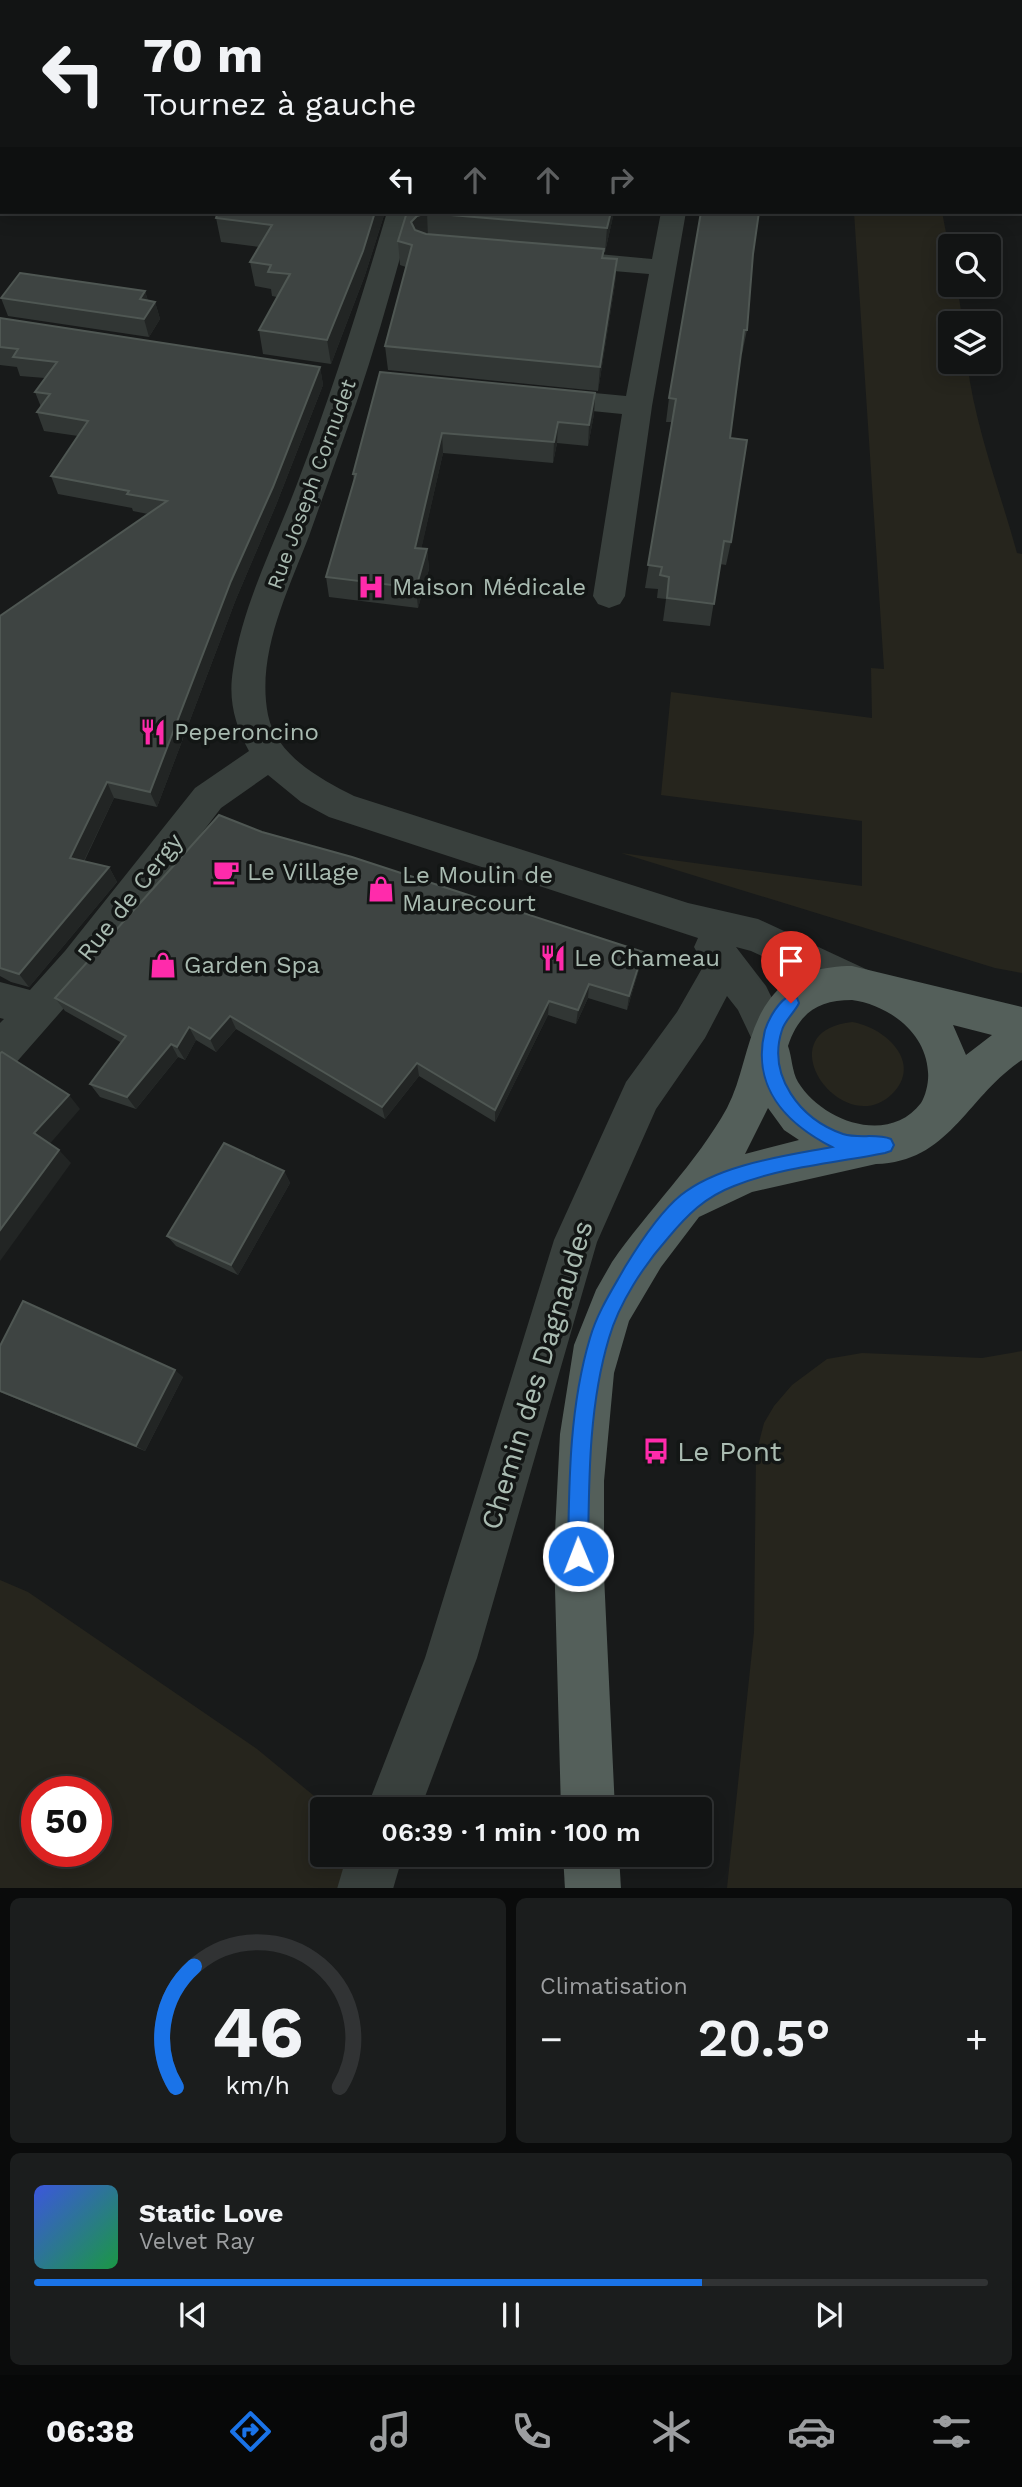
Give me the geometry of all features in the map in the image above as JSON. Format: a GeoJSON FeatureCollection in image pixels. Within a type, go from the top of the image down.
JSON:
{"type":"FeatureCollection","features":[{"type":"Feature","properties":{"kind":"main road"},"geometry":{"type":"LineString","coordinates":[[588,1797],[578,1530],[580,1460],[591,1373],[599,1337],[626,1281],[645,1251],[681,1208],[743,1119],[782,1012],[802,995],[827,985],[870,987],[1022,1025]]}},
{"type":"Feature","properties":{"kind":"main road"},"geometry":{"type":"LineString","coordinates":[[870,987],[912,1006],[933,1028],[945,1054],[949,1081],[947,1094],[934,1119]]}},
{"type":"Feature","properties":{"kind":"main road"},"geometry":{"type":"LineString","coordinates":[[681,1208],[702,1192],[730,1178],[783,1164],[885,1145],[913,1136],[934,1119],[989,1061],[1005,1048],[1022,1040]]}},
{"type":"Feature","properties":{"kind":"main road"},"geometry":{"type":"LineString","coordinates":[[770,1042],[772,1076],[778,1090],[796,1115],[822,1134],[853,1145],[885,1145]]}},
{"type":"Feature","properties":{"kind":"main road"},"geometry":{"type":"LineString","coordinates":[[592,1867],[593,1888]]}},
{"type":"Feature","properties":{"kind":"street","name":"Rue Joseph Cornudet"},"geometry":{"type":"LineString","coordinates":[[399,214],[354,378],[266,609],[251,659],[247,694],[255,731],[271,755],[307,787],[342,807],[688,919],[758,936],[870,987]]}},
{"type":"Feature","properties":{"kind":"street"},"geometry":{"type":"LineString","coordinates":[[610,596],[638,406],[673,214]]}},
{"type":"Feature","properties":{"kind":"street"},"geometry":{"type":"LineString","coordinates":[[540,257],[665,268]]}},
{"type":"Feature","properties":{"kind":"street"},"geometry":{"type":"LineString","coordinates":[[516,394],[638,406]]}},
{"type":"Feature","properties":{"kind":"street","name":"Rue de Cergy"},"geometry":{"type":"LineString","coordinates":[[0,1052],[79,963],[208,798],[271,755]]}},
{"type":"Feature","properties":{"kind":"street"},"geometry":{"type":"LineString","coordinates":[[688,919],[729,965],[752,998],[770,1042]]}},
{"type":"Feature","properties":{"kind":"street","name":"Chemin des Dagnaudes"},"geometry":{"type":"LineString","coordinates":[[398,1797],[451,1658],[576,1240],[641,1096],[691,1025],[714,982],[729,965]]}},
{"type":"Feature","properties":{"kind":"street"},"geometry":{"type":"LineString","coordinates":[[0,1000],[38,1009]]}},
{"type":"Feature","properties":{"kind":"street"},"geometry":{"type":"LineString","coordinates":[[365,1888],[371,1867]]}},
{"type":"Feature","properties":{"kind":"shaded area"},"geometry":{"type":"Polygon","coordinates":[[[854,214],[942,214],[946,234],[938,234],[938,297],[959,297],[961,311],[938,311],[938,374],[969,374],[989,459],[1017,553],[1022,554],[1022,973],[995,968],[621,853],[862,886],[862,821],[661,795],[671,692],[872,718],[871,668],[884,669],[854,214]]]}},
{"type":"Feature","properties":{"kind":"shaded area"},"geometry":{"type":"Polygon","coordinates":[[[852,1022],[876,1031],[896,1048],[902,1058],[904,1070],[901,1082],[892,1094],[873,1105],[853,1104],[834,1095],[820,1080],[813,1062],[814,1044],[826,1030],[852,1022]]]}},
{"type":"Feature","properties":{"kind":"shaded area"},"geometry":{"type":"Polygon","coordinates":[[[1022,1351],[1022,1888],[727,1888],[754,1632],[756,1454],[764,1423],[792,1385],[827,1359],[862,1353],[982,1358],[1022,1351]]]}},
{"type":"Feature","properties":{"kind":"shaded area"},"geometry":{"type":"Polygon","coordinates":[[[0,1580],[28,1592],[257,1749],[315,1797],[310,1797],[310,1867],[371,1867],[365,1888],[0,1888],[0,1580]]]}},
{"type":"Feature","properties":{"kind":"building"},"geometry":{"type":"Polygon","coordinates":[[[217,214],[374,214],[363,251],[327,340],[259,330],[290,274],[268,272],[271,265],[250,262],[272,225],[216,218],[217,214]]]}},
{"type":"Feature","properties":{"kind":"building"},"geometry":{"type":"Polygon","coordinates":[[[406,214],[424,214],[411,222],[415,230],[426,234],[604,249],[602,258],[617,259],[600,367],[385,346],[412,245],[398,241],[406,214]]]}},
{"type":"Feature","properties":{"kind":"building"},"geometry":{"type":"Polygon","coordinates":[[[439,214],[610,214],[607,228],[439,214]]]}},
{"type":"Feature","properties":{"kind":"building"},"geometry":{"type":"Polygon","coordinates":[[[701,214],[759,214],[747,330],[744,330],[730,438],[747,440],[731,542],[724,541],[714,604],[667,598],[669,577],[660,575],[662,567],[648,565],[676,399],[669,398],[701,214]]]}},
{"type":"Feature","properties":{"kind":"building"},"geometry":{"type":"Polygon","coordinates":[[[20,273],[145,291],[140,299],[155,302],[144,319],[1,298],[20,273]]]}},
{"type":"Feature","properties":{"kind":"building"},"geometry":{"type":"Polygon","coordinates":[[[0,318],[320,367],[273,487],[231,581],[150,792],[107,782],[70,858],[109,867],[19,974],[0,968],[0,616],[167,501],[51,476],[88,421],[37,412],[50,394],[35,392],[57,362],[13,357],[18,349],[0,347],[0,318]]]}},
{"type":"Feature","properties":{"kind":"building"},"geometry":{"type":"Polygon","coordinates":[[[380,372],[595,393],[589,425],[558,422],[554,442],[442,433],[415,548],[427,549],[416,588],[326,577],[356,474],[353,474],[380,372]]]}},
{"type":"Feature","properties":{"kind":"building"},"geometry":{"type":"Polygon","coordinates":[[[219,815],[262,832],[352,857],[643,952],[629,996],[589,984],[578,1010],[549,1001],[495,1110],[417,1063],[382,1107],[230,1016],[210,1039],[189,1027],[177,1047],[171,1044],[127,1097],[90,1084],[126,1036],[55,998],[219,815]]]}},
{"type":"Feature","properties":{"kind":"building"},"geometry":{"type":"Polygon","coordinates":[[[0,1053],[69,1095],[34,1133],[59,1150],[0,1230],[0,1053]]]}},
{"type":"Feature","properties":{"kind":"building"},"geometry":{"type":"Polygon","coordinates":[[[224,1143],[284,1171],[231,1265],[167,1236],[224,1143]]]}},
{"type":"Feature","properties":{"kind":"building"},"geometry":{"type":"Polygon","coordinates":[[[23,1301],[175,1370],[136,1446],[0,1391],[0,1346],[23,1301]]]}},
{"type":"Feature","properties":{"kind":"place","name":"Maison Médicale"},"geometry":{"type":"Point","coordinates":[371,587]}},
{"type":"Feature","properties":{"kind":"place","name":"Peperoncino"},"geometry":{"type":"Point","coordinates":[153,732]}},
{"type":"Feature","properties":{"kind":"place","name":"Le Village"},"geometry":{"type":"Point","coordinates":[226,872]}},
{"type":"Feature","properties":{"kind":"place","name":"Le Moulin de Maurecourt"},"geometry":{"type":"Point","coordinates":[381,889]}},
{"type":"Feature","properties":{"kind":"place","name":"Le Chameau"},"geometry":{"type":"Point","coordinates":[553,958]}},
{"type":"Feature","properties":{"kind":"place","name":"Garden Spa"},"geometry":{"type":"Point","coordinates":[163,965]}},
{"type":"Feature","properties":{"kind":"place","name":"Le Pont"},"geometry":{"type":"Point","coordinates":[656,1451]}},
{"type":"Feature","properties":{"kind":"route"},"geometry":{"type":"LineString","coordinates":[[578,1556],[580,1460],[591,1373],[599,1337],[610,1311],[645,1251],[688,1201],[730,1178],[783,1164],[885,1145],[853,1145],[822,1134],[796,1115],[786,1103],[772,1076],[769,1048],[775,1023],[791,1003]]}}]}
